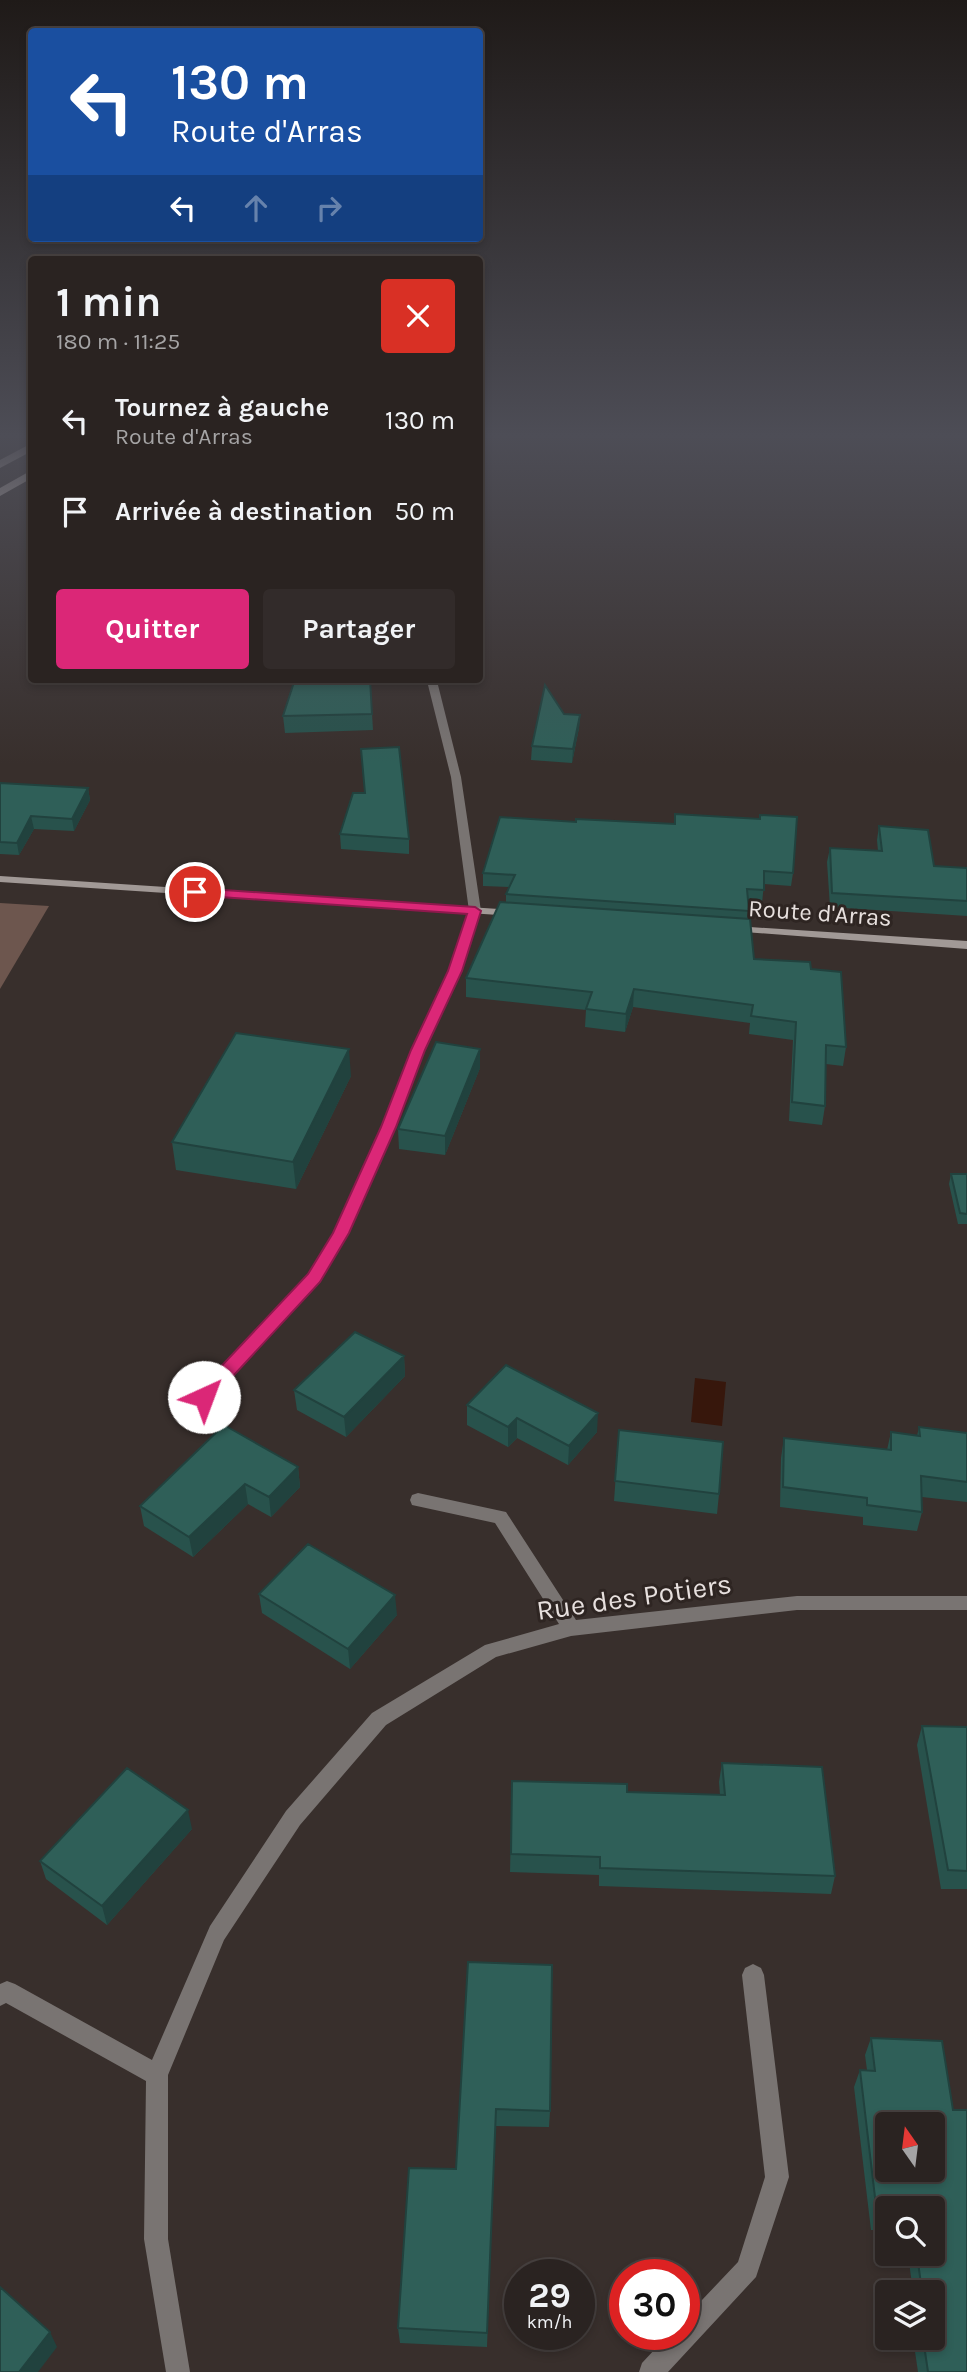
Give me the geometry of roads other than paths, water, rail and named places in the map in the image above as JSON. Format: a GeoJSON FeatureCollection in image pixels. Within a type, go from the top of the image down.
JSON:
{"type":"FeatureCollection","features":[{"type":"Feature","properties":{"kind":"main road"},"geometry":{"type":"LineString","coordinates":[[0,879],[530,915]]}},
{"type":"Feature","properties":{"kind":"main road","name":"Route d'Arras"},"geometry":{"type":"LineString","coordinates":[[724,928],[967,945]]}},
{"type":"Feature","properties":{"kind":"street"},"geometry":{"type":"LineString","coordinates":[[204,1397],[314,1278],[341,1233],[388,1127],[418,1050],[455,971],[475,911],[456,777],[432,683]]}},
{"type":"Feature","properties":{"kind":"street"},"geometry":{"type":"LineString","coordinates":[[418,1500],[500,1517],[571,1628]]}},
{"type":"Feature","properties":{"kind":"street","name":"Rue des Potiers"},"geometry":{"type":"LineString","coordinates":[[178,2372],[156,2239],[157,2075],[217,1933],[293,1818],[379,1719],[491,1651],[571,1628],[797,1603],[967,1603]]}},
{"type":"Feature","properties":{"kind":"street"},"geometry":{"type":"LineString","coordinates":[[651,2372],[748,2269],[777,2177],[753,1975]]}},
{"type":"Feature","properties":{"kind":"street"},"geometry":{"type":"LineString","coordinates":[[0,1995],[6,1992],[157,2075]]}}]}
